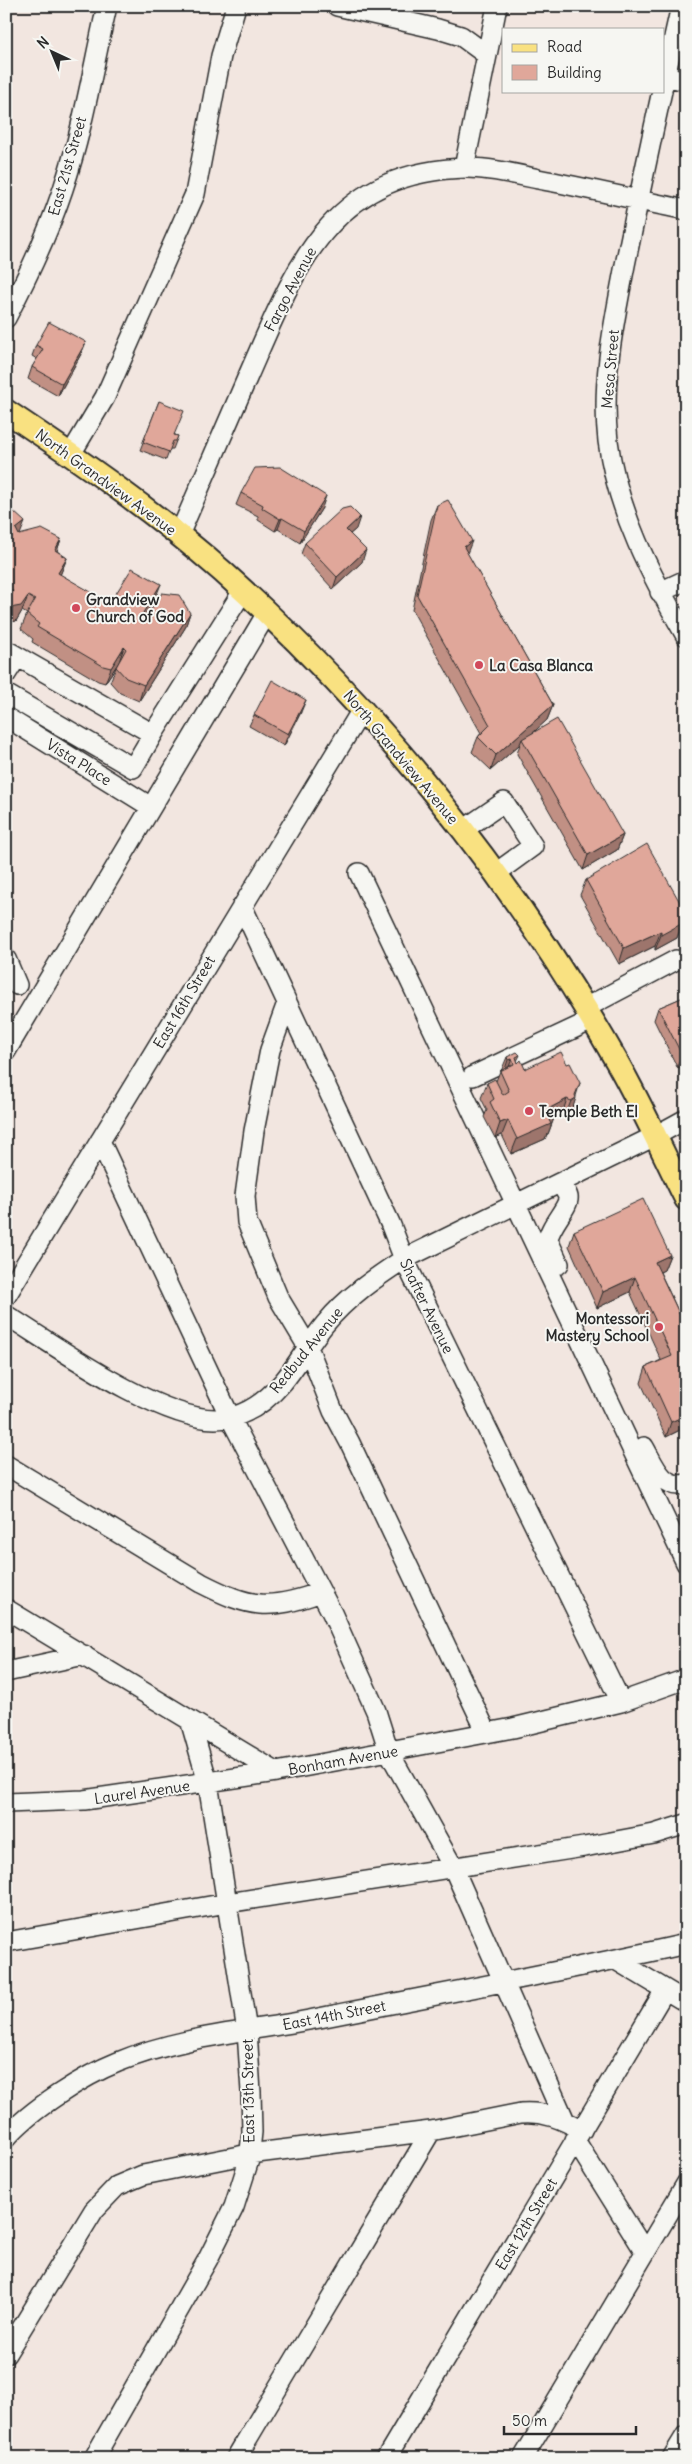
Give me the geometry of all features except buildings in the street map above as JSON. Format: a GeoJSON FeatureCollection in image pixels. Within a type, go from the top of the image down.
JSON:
{"type":"FeatureCollection","features":[{"type":"Feature","properties":{"kind":"main road","name":"North Grandview Avenue"},"geometry":{"type":"LineString","coordinates":[[6,411],[70,454],[179,536],[267,613],[363,708],[463,830],[535,929],[589,1014],[655,1136],[686,1199]]}},
{"type":"Feature","properties":{"kind":"street","name":"East 21st Street"},"geometry":{"type":"LineString","coordinates":[[6,318],[29,274],[63,188],[79,131],[107,6]]}},
{"type":"Feature","properties":{"kind":"street"},"geometry":{"type":"LineString","coordinates":[[70,454],[105,397],[195,194],[221,56],[236,6]]}},
{"type":"Feature","properties":{"kind":"street"},"geometry":{"type":"LineString","coordinates":[[337,6],[461,36],[487,55]]}},
{"type":"Feature","properties":{"kind":"street"},"geometry":{"type":"LineString","coordinates":[[464,168],[497,6]]}},
{"type":"Feature","properties":{"kind":"street","name":"Mesa Street"},"geometry":{"type":"LineString","coordinates":[[664,85],[681,6]]}},
{"type":"Feature","properties":{"kind":"street"},"geometry":{"type":"LineString","coordinates":[[664,85],[686,81]]}},
{"type":"Feature","properties":{"kind":"street","name":"Mesa Street"},"geometry":{"type":"LineString","coordinates":[[662,92],[612,328],[606,379],[605,410],[608,443],[616,481],[632,530],[660,592],[686,636]]}},
{"type":"Feature","properties":{"kind":"street","name":"Fargo Avenue"},"geometry":{"type":"LineString","coordinates":[[179,536],[298,267],[312,245],[346,210],[375,191],[413,176],[464,168],[496,171],[686,210]]}},
{"type":"Feature","properties":{"kind":"street"},"geometry":{"type":"LineString","coordinates":[[660,592],[686,580]]}},
{"type":"Feature","properties":{"kind":"street"},"geometry":{"type":"LineString","coordinates":[[6,694],[133,768],[243,591]]}},
{"type":"Feature","properties":{"kind":"street"},"geometry":{"type":"LineString","coordinates":[[6,1051],[267,613]]}},
{"type":"Feature","properties":{"kind":"street"},"geometry":{"type":"LineString","coordinates":[[6,674],[11,654],[153,734]]}},
{"type":"Feature","properties":{"kind":"street","name":"East 16th Street"},"geometry":{"type":"LineString","coordinates":[[6,1296],[363,708]]}},
{"type":"Feature","properties":{"kind":"street","name":"Vista Place"},"geometry":{"type":"LineString","coordinates":[[6,717],[151,808]]}},
{"type":"Feature","properties":{"kind":"street"},"geometry":{"type":"LineString","coordinates":[[463,830],[504,802],[533,846],[496,873]]}},
{"type":"Feature","properties":{"kind":"street"},"geometry":{"type":"LineString","coordinates":[[359,874],[686,1563]]}},
{"type":"Feature","properties":{"kind":"street","name":"Shafter Avenue"},"geometry":{"type":"LineString","coordinates":[[242,906],[390,1223],[404,1258],[622,1702]]}},
{"type":"Feature","properties":{"kind":"street"},"geometry":{"type":"LineString","coordinates":[[6,959],[17,985]]}},
{"type":"Feature","properties":{"kind":"street"},"geometry":{"type":"LineString","coordinates":[[473,1076],[589,1014],[676,960]]}},
{"type":"Feature","properties":{"kind":"street"},"geometry":{"type":"LineString","coordinates":[[288,1003],[270,1050],[254,1130],[245,1196],[247,1222],[278,1297],[308,1347],[333,1412],[350,1443],[487,1733]]}},
{"type":"Feature","properties":{"kind":"street","name":"Redbud Avenue"},"geometry":{"type":"LineString","coordinates":[[6,1315],[89,1367],[148,1399],[196,1417],[230,1417],[249,1411],[264,1402],[283,1382],[325,1324],[349,1298],[404,1258],[655,1136],[686,1119]]}},
{"type":"Feature","properties":{"kind":"street"},"geometry":{"type":"LineString","coordinates":[[100,1141],[230,1417],[322,1592],[376,1711],[389,1752],[453,1867],[565,2121],[579,2135],[645,2252]]}},
{"type":"Feature","properties":{"kind":"street"},"geometry":{"type":"LineString","coordinates":[[560,1182],[568,1197],[567,1204],[553,1223],[548,1240],[636,1432],[660,1476],[675,1485],[686,1484]]}},
{"type":"Feature","properties":{"kind":"street"},"geometry":{"type":"LineString","coordinates":[[6,1465],[201,1583],[233,1599],[250,1604],[276,1604],[293,1602],[322,1592]]}},
{"type":"Feature","properties":{"kind":"street","name":"Bonham Avenue"},"geometry":{"type":"LineString","coordinates":[[6,1609],[276,1772],[487,1733],[622,1702],[686,1678]]}},
{"type":"Feature","properties":{"kind":"street"},"geometry":{"type":"LineString","coordinates":[[6,1672],[84,1655]]}},
{"type":"Feature","properties":{"kind":"street","name":"East 13th Street"},"geometry":{"type":"LineString","coordinates":[[94,2458],[208,2259],[240,2192],[252,2132],[247,2032],[208,1783],[190,1720]]}},
{"type":"Feature","properties":{"kind":"street","name":"Laurel Avenue"},"geometry":{"type":"LineString","coordinates":[[6,1803],[84,1800],[276,1772]]}},
{"type":"Feature","properties":{"kind":"street"},"geometry":{"type":"LineString","coordinates":[[6,1942],[227,1903],[654,1834],[686,1824]]}},
{"type":"Feature","properties":{"kind":"street","name":"East 14th Street"},"geometry":{"type":"LineString","coordinates":[[6,2138],[60,2093],[117,2062],[177,2042],[247,2032],[616,1960],[686,1944]]}},
{"type":"Feature","properties":{"kind":"street"},"geometry":{"type":"LineString","coordinates":[[616,1960],[686,2002]]}},
{"type":"Feature","properties":{"kind":"street","name":"East 12th Street"},"geometry":{"type":"LineString","coordinates":[[386,2458],[665,1990]]}},
{"type":"Feature","properties":{"kind":"street"},"geometry":{"type":"LineString","coordinates":[[6,2354],[86,2222],[104,2198],[117,2186],[143,2174],[249,2154],[431,2131],[535,2112],[565,2121]]}},
{"type":"Feature","properties":{"kind":"street"},"geometry":{"type":"LineString","coordinates":[[236,2458],[431,2131]]}},
{"type":"Feature","properties":{"kind":"street"},"geometry":{"type":"LineString","coordinates":[[523,2458],[686,2184]]}},
{"type":"Feature","properties":{"kind":"street"},"geometry":{"type":"LineString","coordinates":[[672,2458],[686,2435]]}},
{"type":"Feature","properties":{"kind":"place","name":"Grandview Church of God"},"geometry":{"type":"Point","coordinates":[76,608]}},
{"type":"Feature","properties":{"kind":"place","name":"La Casa Blanca"},"geometry":{"type":"Point","coordinates":[479,665]}},
{"type":"Feature","properties":{"kind":"place","name":"Temple Beth El"},"geometry":{"type":"Point","coordinates":[529,1111]}},
{"type":"Feature","properties":{"kind":"place","name":"Montessori Mastery School"},"geometry":{"type":"Point","coordinates":[659,1327]}}]}
